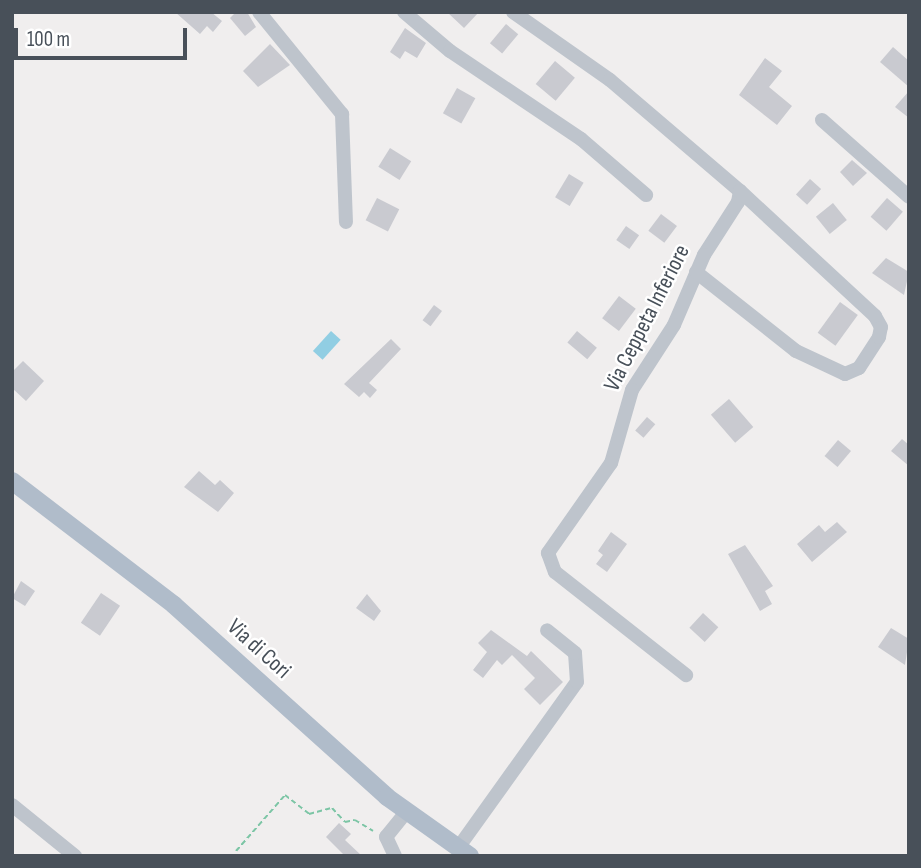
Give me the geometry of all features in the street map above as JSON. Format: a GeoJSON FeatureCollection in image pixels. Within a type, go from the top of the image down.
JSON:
{"type":"FeatureCollection","features":[{"type":"Feature","properties":{"kind":"main road","name":"Via di Cori"},"geometry":{"type":"LineString","coordinates":[[12,481],[158,592],[406,812],[464,852]]}},
{"type":"Feature","properties":{"kind":"street"},"geometry":{"type":"LineString","coordinates":[[259,12],[342,114],[346,222]]}},
{"type":"Feature","properties":{"kind":"street"},"geometry":{"type":"LineString","coordinates":[[404,12],[450,51],[581,139],[646,195]]}},
{"type":"Feature","properties":{"kind":"street"},"geometry":{"type":"LineString","coordinates":[[513,12],[610,80],[740,191],[875,316],[881,327],[879,338],[859,369],[845,374],[796,351],[696,272]]}},
{"type":"Feature","properties":{"kind":"street"},"geometry":{"type":"LineString","coordinates":[[822,120],[909,197]]}},
{"type":"Feature","properties":{"kind":"street","name":"Via Ceppeta Inferiore"},"geometry":{"type":"LineString","coordinates":[[686,675],[555,572],[548,556],[614,457],[632,390],[671,330],[696,272],[739,200],[740,191]]}},
{"type":"Feature","properties":{"kind":"street"},"geometry":{"type":"LineString","coordinates":[[464,852],[578,679],[575,653],[547,630]]}},
{"type":"Feature","properties":{"kind":"street"},"geometry":{"type":"LineString","coordinates":[[12,805],[75,856]]}},
{"type":"Feature","properties":{"kind":"street"},"geometry":{"type":"LineString","coordinates":[[395,856],[386,839],[406,812]]}},
{"type":"Feature","properties":{"kind":"path"},"geometry":{"type":"LineString","coordinates":[[236,851],[285,795],[309,814],[332,808],[345,822],[355,820],[386,839]]}},
{"type":"Feature","properties":{"kind":"water"},"geometry":{"type":"Polygon","coordinates":[[[331,331],[341,340],[323,360],[313,351],[331,331]]]}},
{"type":"Feature","properties":{"kind":"building"},"geometry":{"type":"Polygon","coordinates":[[[175,12],[211,12],[222,21],[213,32],[207,26],[200,34],[175,12]]]}},
{"type":"Feature","properties":{"kind":"building"},"geometry":{"type":"Polygon","coordinates":[[[236,12],[247,12],[256,27],[245,36],[230,18],[236,12]]]}},
{"type":"Feature","properties":{"kind":"building"},"geometry":{"type":"Polygon","coordinates":[[[447,12],[479,12],[464,28],[447,12]]]}},
{"type":"Feature","properties":{"kind":"building"},"geometry":{"type":"Polygon","coordinates":[[[506,24],[518,34],[502,53],[490,43],[506,24]]]}},
{"type":"Feature","properties":{"kind":"building"},"geometry":{"type":"Polygon","coordinates":[[[405,28],[426,43],[417,58],[405,51],[400,59],[390,52],[405,28]]]}},
{"type":"Feature","properties":{"kind":"building"},"geometry":{"type":"Polygon","coordinates":[[[270,44],[290,65],[258,87],[243,71],[270,44]]]}},
{"type":"Feature","properties":{"kind":"building"},"geometry":{"type":"Polygon","coordinates":[[[893,47],[909,61],[909,87],[880,62],[893,47]]]}},
{"type":"Feature","properties":{"kind":"building"},"geometry":{"type":"Polygon","coordinates":[[[765,58],[782,71],[769,87],[792,106],[777,125],[739,95],[765,58]]]}},
{"type":"Feature","properties":{"kind":"building"},"geometry":{"type":"Polygon","coordinates":[[[555,61],[575,78],[556,101],[536,84],[555,61]]]}},
{"type":"Feature","properties":{"kind":"building"},"geometry":{"type":"Polygon","coordinates":[[[457,88],[475,98],[461,124],[443,113],[457,88]]]}},
{"type":"Feature","properties":{"kind":"building"},"geometry":{"type":"Polygon","coordinates":[[[909,91],[909,118],[895,107],[909,91]]]}},
{"type":"Feature","properties":{"kind":"building"},"geometry":{"type":"Polygon","coordinates":[[[390,148],[411,161],[400,180],[378,167],[390,148]]]}},
{"type":"Feature","properties":{"kind":"building"},"geometry":{"type":"Polygon","coordinates":[[[852,160],[867,173],[853,186],[840,172],[852,160]]]}},
{"type":"Feature","properties":{"kind":"building"},"geometry":{"type":"Polygon","coordinates":[[[569,174],[584,183],[570,206],[555,197],[569,174]]]}},
{"type":"Feature","properties":{"kind":"building"},"geometry":{"type":"Polygon","coordinates":[[[810,179],[821,189],[807,205],[796,195],[810,179]]]}},
{"type":"Feature","properties":{"kind":"building"},"geometry":{"type":"Polygon","coordinates":[[[377,198],[399,209],[388,232],[366,220],[377,198]]]}},
{"type":"Feature","properties":{"kind":"building"},"geometry":{"type":"Polygon","coordinates":[[[887,198],[903,212],[886,231],[871,217],[887,198]]]}},
{"type":"Feature","properties":{"kind":"building"},"geometry":{"type":"Polygon","coordinates":[[[833,203],[847,220],[830,234],[816,217],[833,203]]]}},
{"type":"Feature","properties":{"kind":"building"},"geometry":{"type":"Polygon","coordinates":[[[661,214],[677,226],[664,243],[648,231],[661,214]]]}},
{"type":"Feature","properties":{"kind":"building"},"geometry":{"type":"Polygon","coordinates":[[[626,226],[639,235],[629,249],[616,240],[626,226]]]}},
{"type":"Feature","properties":{"kind":"building"},"geometry":{"type":"Polygon","coordinates":[[[886,258],[909,272],[904,295],[872,273],[886,258]]]}},
{"type":"Feature","properties":{"kind":"building"},"geometry":{"type":"Polygon","coordinates":[[[619,296],[636,309],[619,331],[602,318],[619,296]]]}},
{"type":"Feature","properties":{"kind":"building"},"geometry":{"type":"Polygon","coordinates":[[[840,302],[858,315],[835,346],[818,333],[840,302]]]}},
{"type":"Feature","properties":{"kind":"building"},"geometry":{"type":"Polygon","coordinates":[[[434,305],[442,311],[431,326],[423,320],[434,305]]]}},
{"type":"Feature","properties":{"kind":"building"},"geometry":{"type":"Polygon","coordinates":[[[577,331],[597,348],[587,359],[567,342],[577,331]]]}},
{"type":"Feature","properties":{"kind":"building"},"geometry":{"type":"Polygon","coordinates":[[[391,339],[401,349],[369,383],[377,390],[370,398],[364,392],[359,397],[344,384],[391,339]]]}},
{"type":"Feature","properties":{"kind":"building"},"geometry":{"type":"Polygon","coordinates":[[[23,361],[44,381],[26,401],[12,388],[12,372],[23,361]]]}},
{"type":"Feature","properties":{"kind":"building"},"geometry":{"type":"Polygon","coordinates":[[[729,399],[753,427],[735,443],[711,415],[729,399]]]}},
{"type":"Feature","properties":{"kind":"building"},"geometry":{"type":"Polygon","coordinates":[[[647,417],[655,424],[643,438],[635,431],[647,417]]]}},
{"type":"Feature","properties":{"kind":"building"},"geometry":{"type":"Polygon","coordinates":[[[902,439],[909,445],[909,466],[891,451],[902,439]]]}},
{"type":"Feature","properties":{"kind":"building"},"geometry":{"type":"Polygon","coordinates":[[[838,440],[851,451],[838,467],[825,456],[838,440]]]}},
{"type":"Feature","properties":{"kind":"building"},"geometry":{"type":"Polygon","coordinates":[[[199,471],[215,485],[220,480],[234,493],[218,512],[184,487],[199,471]]]}},
{"type":"Feature","properties":{"kind":"building"},"geometry":{"type":"Polygon","coordinates":[[[837,522],[847,532],[812,562],[797,544],[819,525],[825,532],[837,522]]]}},
{"type":"Feature","properties":{"kind":"building"},"geometry":{"type":"Polygon","coordinates":[[[611,532],[627,544],[607,572],[596,564],[603,555],[598,551],[611,532]]]}},
{"type":"Feature","properties":{"kind":"building"},"geometry":{"type":"Polygon","coordinates":[[[745,545],[773,586],[765,591],[772,604],[760,611],[728,554],[745,545]]]}},
{"type":"Feature","properties":{"kind":"building"},"geometry":{"type":"Polygon","coordinates":[[[21,581],[35,591],[25,606],[12,598],[21,581]]]}},
{"type":"Feature","properties":{"kind":"building"},"geometry":{"type":"Polygon","coordinates":[[[101,593],[120,606],[100,636],[81,623],[101,593]]]}},
{"type":"Feature","properties":{"kind":"building"},"geometry":{"type":"Polygon","coordinates":[[[367,594],[381,611],[374,621],[356,608],[367,594]]]}},
{"type":"Feature","properties":{"kind":"building"},"geometry":{"type":"Polygon","coordinates":[[[703,613],[718,627],[705,642],[689,628],[703,613]]]}},
{"type":"Feature","properties":{"kind":"building"},"geometry":{"type":"Polygon","coordinates":[[[891,628],[909,639],[905,665],[878,647],[891,628]]]}},
{"type":"Feature","properties":{"kind":"building"},"geometry":{"type":"Polygon","coordinates":[[[491,630],[527,656],[531,651],[563,682],[540,705],[524,689],[535,678],[512,655],[502,665],[497,660],[483,678],[473,670],[487,652],[478,643],[491,630]]]}},
{"type":"Feature","properties":{"kind":"building"},"geometry":{"type":"Polygon","coordinates":[[[339,823],[351,834],[345,840],[362,856],[345,856],[326,837],[339,823]]]}}]}
